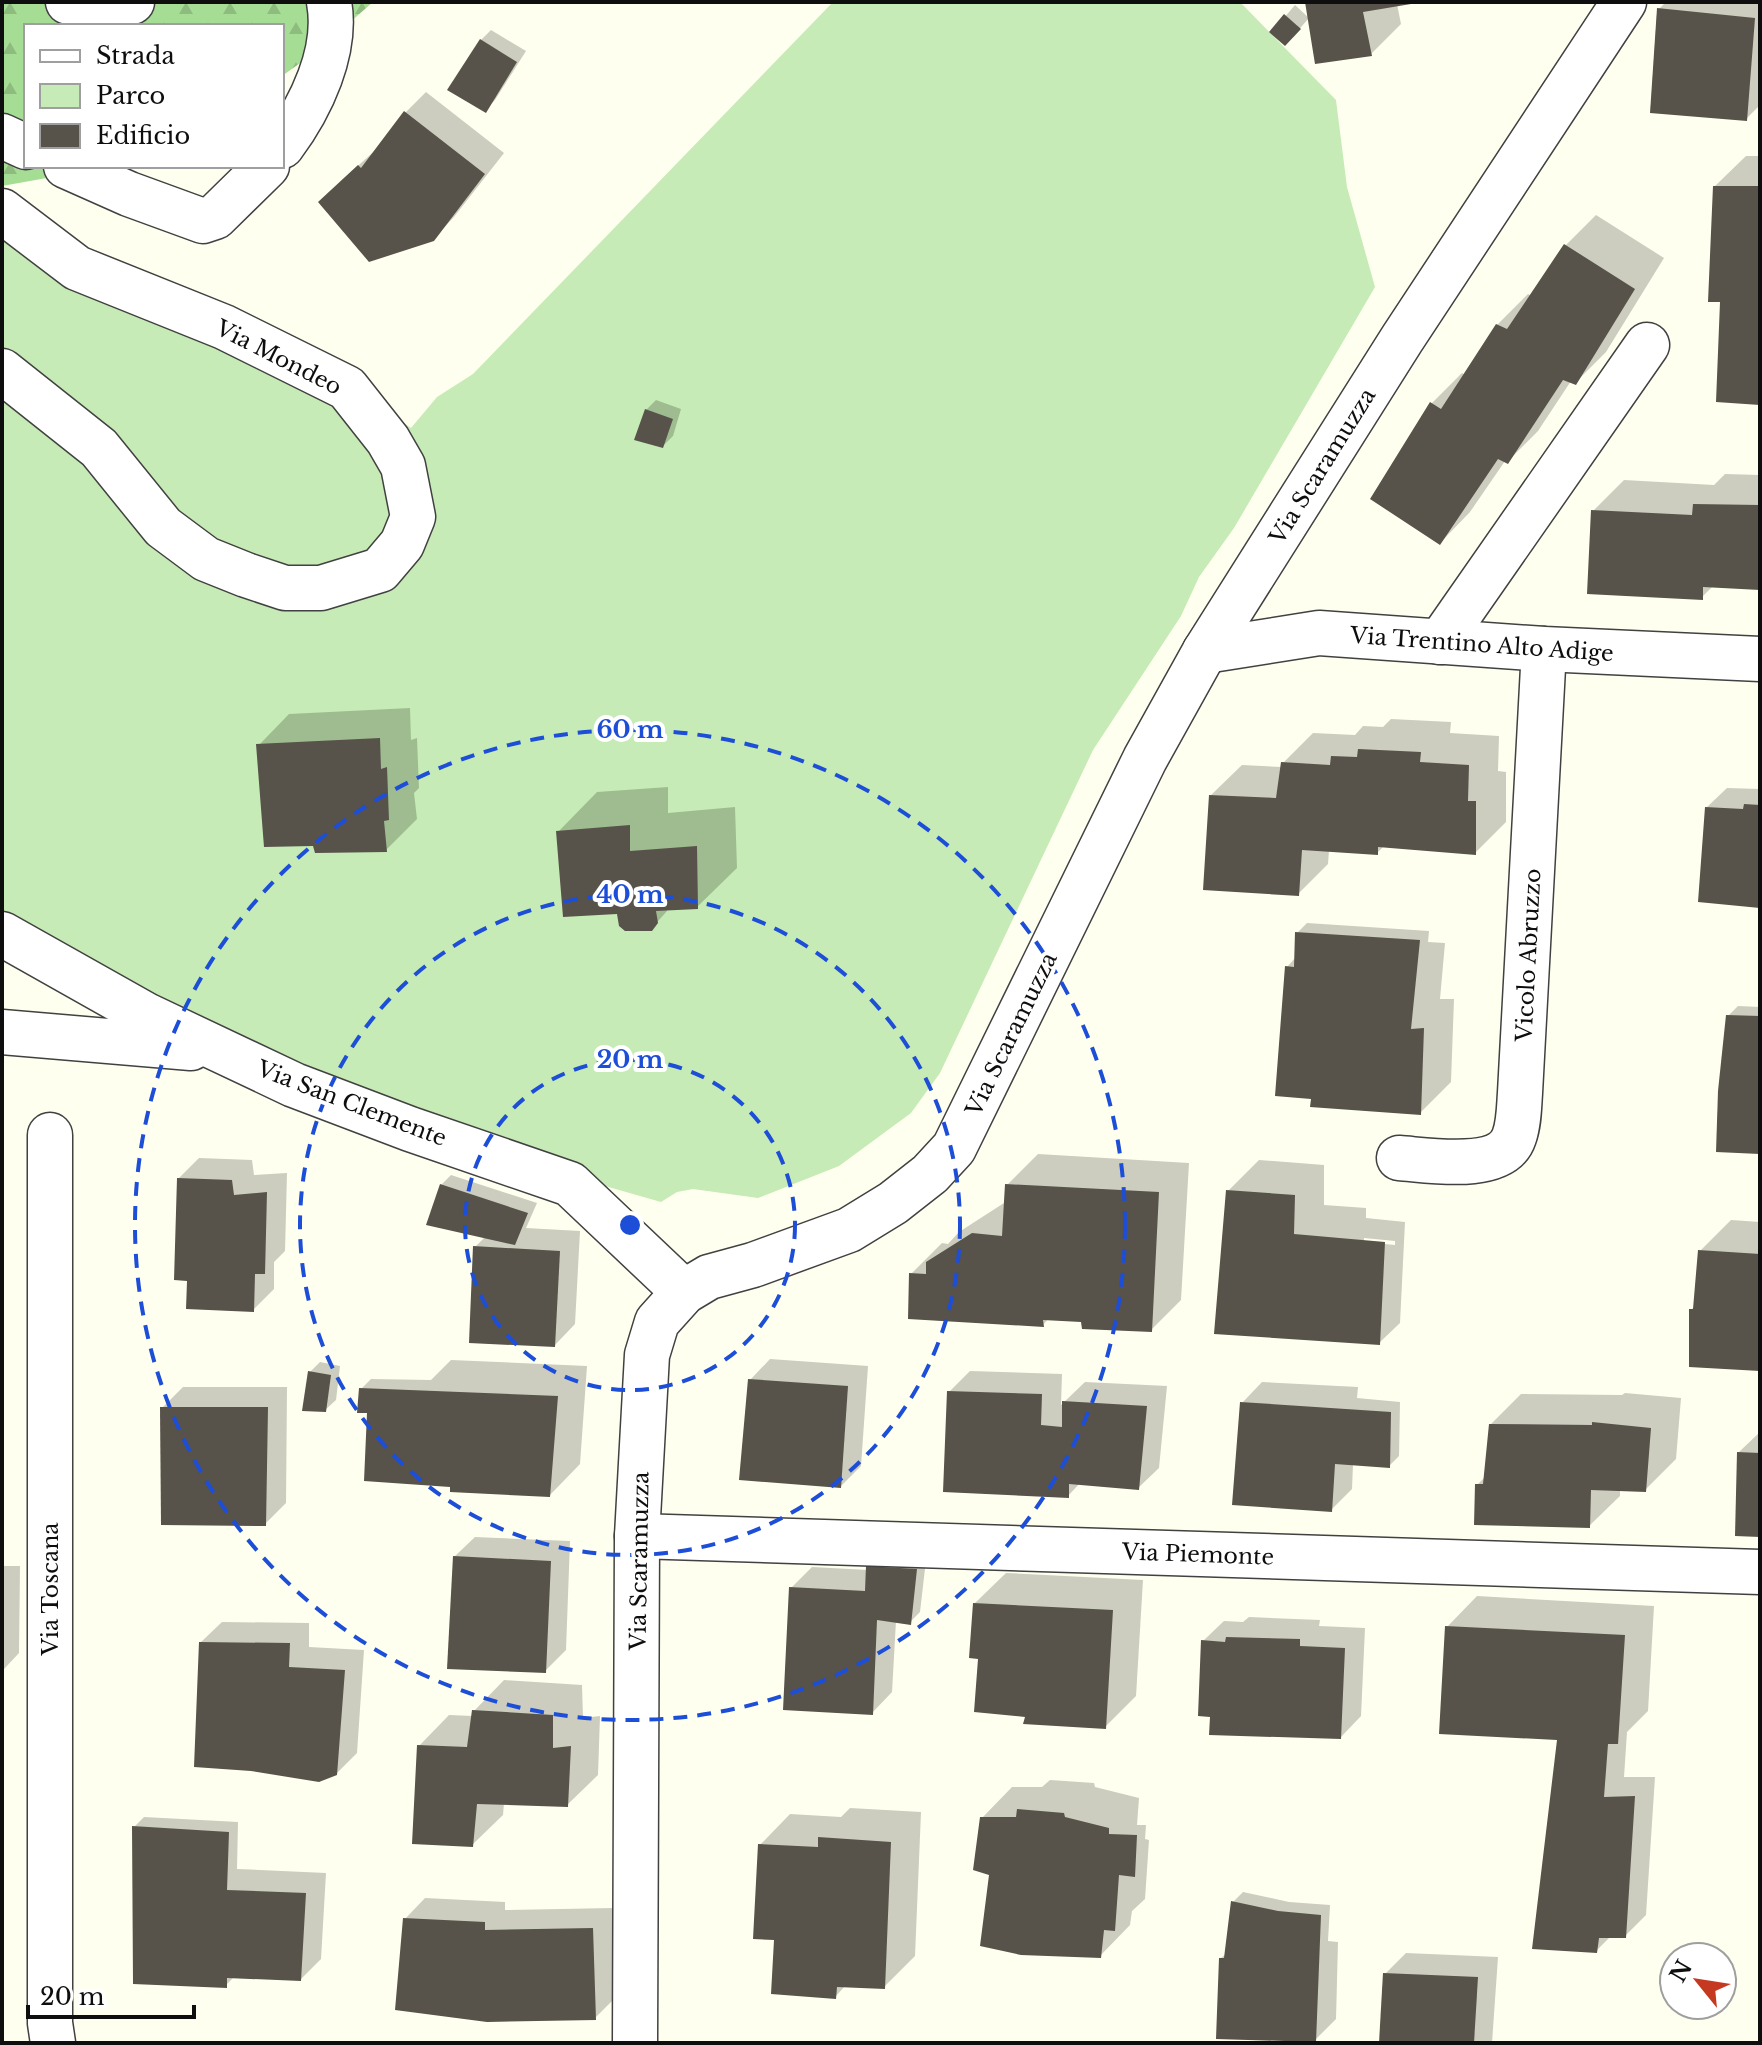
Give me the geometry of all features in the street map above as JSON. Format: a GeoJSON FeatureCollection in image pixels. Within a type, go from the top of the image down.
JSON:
{"type":"FeatureCollection","features":[{"type":"Feature","properties":{"kind":"street"},"geometry":{"type":"LineString","coordinates":[[68,2],[83,5],[132,2]]}},
{"type":"Feature","properties":{"kind":"street"},"geometry":{"type":"LineString","coordinates":[[284,142],[319,80],[330,37],[329,2]]}},
{"type":"Feature","properties":{"kind":"street","name":"Via Scaramuzza"},"geometry":{"type":"LineString","coordinates":[[635,2043],[637,1536],[647,1355],[657,1322],[684,1292],[709,1277],[753,1265],[849,1230],[893,1203],[930,1174],[954,1148],[1145,759],[1205,651],[1402,339],[1624,2]]}},
{"type":"Feature","properties":{"kind":"street"},"geometry":{"type":"LineString","coordinates":[[2,136],[24,146]]}},
{"type":"Feature","properties":{"kind":"street"},"geometry":{"type":"LineString","coordinates":[[70,168],[129,194],[203,221],[215,217],[265,168]]}},
{"type":"Feature","properties":{"kind":"street","name":"Via Mondeo"},"geometry":{"type":"LineString","coordinates":[[2,211],[77,268],[224,327],[347,388],[388,440],[403,466],[413,517],[402,544],[380,570],[321,588],[285,588],[246,575],[206,559],[163,527],[99,448],[2,371]]}},
{"type":"Feature","properties":{"kind":"street"},"geometry":{"type":"LineString","coordinates":[[1440,642],[1647,345]]}},
{"type":"Feature","properties":{"kind":"street","name":"Via Trentino Alto Adige"},"geometry":{"type":"LineString","coordinates":[[1205,651],[1319,633],[1544,649],[1760,659]]}},
{"type":"Feature","properties":{"kind":"street","name":"Vicolo Abruzzo"},"geometry":{"type":"LineString","coordinates":[[1399,1158],[1480,1162],[1501,1152],[1514,1139],[1520,1093],[1544,649]]}},
{"type":"Feature","properties":{"kind":"street","name":"Via San Clemente"},"geometry":{"type":"LineString","coordinates":[[2,934],[146,1015],[294,1085],[570,1184],[684,1292]]}},
{"type":"Feature","properties":{"kind":"street"},"geometry":{"type":"LineString","coordinates":[[2,1032],[218,1050]]}},
{"type":"Feature","properties":{"kind":"street","name":"Via Toscana"},"geometry":{"type":"LineString","coordinates":[[50,1135],[50,2023],[53,2043]]}},
{"type":"Feature","properties":{"kind":"street","name":"Via Piemonte"},"geometry":{"type":"LineString","coordinates":[[637,1536],[1760,1572]]}},
{"type":"Feature","properties":{"kind":"green space"},"geometry":{"type":"Polygon","coordinates":[[[2,2],[373,2],[317,51],[284,75],[284,24],[24,24],[24,168],[103,168],[2,186],[2,2]]]}},
{"type":"Feature","properties":{"kind":"green space"},"geometry":{"type":"Polygon","coordinates":[[[833,2],[1240,2],[1336,100],[1347,187],[1375,287],[1234,528],[1199,577],[1181,616],[1093,750],[940,1073],[911,1113],[839,1166],[758,1198],[693,1189],[677,1192],[661,1202],[434,1137],[2,921],[2,200],[34,233],[388,412],[411,428],[437,397],[473,374],[833,2]]]}},
{"type":"Feature","properties":{"kind":"building"},"geometry":{"type":"Polygon","coordinates":[[[1305,2],[1411,4],[1363,12],[1372,56],[1315,64],[1305,2]]]}},
{"type":"Feature","properties":{"kind":"building"},"geometry":{"type":"Polygon","coordinates":[[[1657,8],[1755,18],[1747,121],[1650,113],[1657,8]]]}},
{"type":"Feature","properties":{"kind":"building"},"geometry":{"type":"Polygon","coordinates":[[[1284,14],[1301,29],[1285,46],[1269,32],[1284,14]]]}},
{"type":"Feature","properties":{"kind":"building"},"geometry":{"type":"Polygon","coordinates":[[[480,39],[517,62],[486,113],[447,90],[480,39]]]}},
{"type":"Feature","properties":{"kind":"building"},"geometry":{"type":"Polygon","coordinates":[[[404,111],[485,174],[434,241],[369,262],[318,202],[358,165],[361,168],[404,111]]]}},
{"type":"Feature","properties":{"kind":"building"},"geometry":{"type":"Polygon","coordinates":[[[1713,186],[1760,186],[1760,405],[1716,402],[1720,302],[1708,302],[1713,186]]]}},
{"type":"Feature","properties":{"kind":"building"},"geometry":{"type":"Polygon","coordinates":[[[1564,244],[1635,289],[1576,385],[1563,380],[1508,464],[1498,459],[1440,545],[1370,499],[1430,402],[1441,409],[1496,324],[1507,329],[1564,244]]]}},
{"type":"Feature","properties":{"kind":"building"},"geometry":{"type":"Polygon","coordinates":[[[645,409],[673,419],[663,448],[634,440],[645,409]]]}},
{"type":"Feature","properties":{"kind":"building"},"geometry":{"type":"Polygon","coordinates":[[[1693,504],[1760,505],[1760,590],[1703,587],[1703,600],[1587,594],[1591,510],[1692,515],[1693,504]]]}},
{"type":"Feature","properties":{"kind":"building"},"geometry":{"type":"Polygon","coordinates":[[[380,738],[381,769],[387,767],[389,820],[384,821],[387,852],[315,853],[313,846],[264,847],[256,744],[380,738]]]}},
{"type":"Feature","properties":{"kind":"building"},"geometry":{"type":"Polygon","coordinates":[[[1358,749],[1421,752],[1420,762],[1469,765],[1468,801],[1476,801],[1476,855],[1378,847],[1378,855],[1302,850],[1299,896],[1203,890],[1209,795],[1276,798],[1281,762],[1330,765],[1331,756],[1357,757],[1358,749]]]}},
{"type":"Feature","properties":{"kind":"building"},"geometry":{"type":"Polygon","coordinates":[[[1744,804],[1760,805],[1760,908],[1698,902],[1705,807],[1743,809],[1744,804]]]}},
{"type":"Feature","properties":{"kind":"building"},"geometry":{"type":"Polygon","coordinates":[[[630,825],[630,851],[697,846],[698,909],[656,911],[658,923],[652,931],[625,931],[619,926],[617,914],[563,917],[556,831],[630,825]]]}},
{"type":"Feature","properties":{"kind":"building"},"geometry":{"type":"Polygon","coordinates":[[[1295,932],[1420,940],[1411,1029],[1424,1028],[1421,1115],[1310,1107],[1311,1099],[1275,1096],[1285,966],[1294,967],[1295,932]]]}},
{"type":"Feature","properties":{"kind":"building"},"geometry":{"type":"Polygon","coordinates":[[[1726,1015],[1760,1016],[1760,1154],[1716,1152],[1718,1091],[1726,1015]]]}},
{"type":"Feature","properties":{"kind":"building"},"geometry":{"type":"Polygon","coordinates":[[[177,1178],[232,1180],[234,1195],[267,1192],[265,1274],[255,1274],[254,1312],[186,1309],[187,1281],[174,1280],[177,1178]]]}},
{"type":"Feature","properties":{"kind":"building"},"geometry":{"type":"Polygon","coordinates":[[[440,1184],[528,1213],[515,1245],[426,1225],[440,1184]]]}},
{"type":"Feature","properties":{"kind":"building"},"geometry":{"type":"Polygon","coordinates":[[[1005,1184],[1159,1192],[1152,1332],[1082,1329],[1081,1322],[1043,1320],[1044,1327],[908,1319],[909,1273],[926,1274],[926,1262],[972,1233],[1002,1236],[1005,1184]]]}},
{"type":"Feature","properties":{"kind":"building"},"geometry":{"type":"Polygon","coordinates":[[[1226,1190],[1295,1195],[1294,1234],[1385,1242],[1380,1345],[1214,1334],[1226,1190]]]}},
{"type":"Feature","properties":{"kind":"building"},"geometry":{"type":"Polygon","coordinates":[[[473,1246],[560,1251],[555,1347],[469,1343],[473,1246]]]}},
{"type":"Feature","properties":{"kind":"building"},"geometry":{"type":"Polygon","coordinates":[[[1698,1250],[1760,1254],[1760,1371],[1689,1367],[1689,1309],[1693,1309],[1698,1250]]]}},
{"type":"Feature","properties":{"kind":"building"},"geometry":{"type":"Polygon","coordinates":[[[308,1371],[331,1375],[326,1412],[302,1411],[308,1371]]]}},
{"type":"Feature","properties":{"kind":"building"},"geometry":{"type":"Polygon","coordinates":[[[748,1379],[848,1386],[841,1488],[739,1480],[748,1379]]]}},
{"type":"Feature","properties":{"kind":"building"},"geometry":{"type":"Polygon","coordinates":[[[359,1388],[558,1396],[550,1497],[450,1492],[450,1487],[364,1481],[367,1413],[357,1413],[359,1388]]]}},
{"type":"Feature","properties":{"kind":"building"},"geometry":{"type":"Polygon","coordinates":[[[947,1391],[1042,1394],[1041,1425],[1062,1427],[1062,1401],[1147,1406],[1139,1490],[1069,1484],[1069,1498],[943,1492],[947,1391]]]}},
{"type":"Feature","properties":{"kind":"building"},"geometry":{"type":"Polygon","coordinates":[[[1240,1402],[1391,1412],[1390,1468],[1335,1464],[1332,1512],[1232,1505],[1240,1402]]]}},
{"type":"Feature","properties":{"kind":"building"},"geometry":{"type":"Polygon","coordinates":[[[160,1407],[268,1407],[266,1526],[161,1525],[160,1407]]]}},
{"type":"Feature","properties":{"kind":"building"},"geometry":{"type":"Polygon","coordinates":[[[1592,1422],[1651,1428],[1646,1492],[1591,1490],[1590,1528],[1474,1525],[1475,1484],[1483,1484],[1489,1424],[1592,1425],[1592,1422]]]}},
{"type":"Feature","properties":{"kind":"building"},"geometry":{"type":"Polygon","coordinates":[[[1737,1452],[1760,1453],[1760,1537],[1735,1536],[1737,1452]]]}},
{"type":"Feature","properties":{"kind":"building"},"geometry":{"type":"Polygon","coordinates":[[[453,1556],[551,1561],[546,1673],[447,1669],[453,1556]]]}},
{"type":"Feature","properties":{"kind":"building"},"geometry":{"type":"Polygon","coordinates":[[[866,1566],[917,1569],[911,1625],[877,1620],[873,1715],[783,1710],[789,1587],[865,1591],[866,1566]]]}},
{"type":"Feature","properties":{"kind":"building"},"geometry":{"type":"Polygon","coordinates":[[[973,1603],[1113,1610],[1106,1729],[1023,1724],[1025,1717],[974,1712],[978,1659],[969,1658],[973,1603]]]}},
{"type":"Feature","properties":{"kind":"building"},"geometry":{"type":"Polygon","coordinates":[[[1445,1626],[1625,1635],[1618,1744],[1608,1744],[1604,1797],[1635,1796],[1626,1938],[1599,1938],[1597,1953],[1532,1949],[1557,1740],[1439,1734],[1445,1626]]]}},
{"type":"Feature","properties":{"kind":"building"},"geometry":{"type":"Polygon","coordinates":[[[1226,1637],[1300,1639],[1300,1646],[1345,1648],[1341,1739],[1209,1735],[1210,1717],[1198,1716],[1201,1640],[1225,1642],[1226,1637]]]}},
{"type":"Feature","properties":{"kind":"building"},"geometry":{"type":"Polygon","coordinates":[[[199,1642],[290,1643],[289,1667],[345,1670],[337,1775],[319,1782],[251,1771],[194,1767],[199,1642]]]}},
{"type":"Feature","properties":{"kind":"building"},"geometry":{"type":"Polygon","coordinates":[[[472,1710],[553,1715],[553,1748],[571,1746],[568,1807],[477,1804],[473,1847],[412,1844],[417,1745],[467,1747],[472,1710]]]}},
{"type":"Feature","properties":{"kind":"building"},"geometry":{"type":"Polygon","coordinates":[[[1017,1809],[1064,1813],[1065,1817],[1109,1828],[1109,1834],[1137,1835],[1135,1877],[1119,1875],[1115,1931],[1104,1930],[1101,1958],[1021,1955],[980,1946],[989,1875],[973,1870],[980,1817],[1016,1817],[1017,1809]]]}},
{"type":"Feature","properties":{"kind":"building"},"geometry":{"type":"Polygon","coordinates":[[[132,1826],[229,1832],[227,1890],[306,1893],[301,1981],[227,1978],[227,1988],[133,1984],[132,1826]]]}},
{"type":"Feature","properties":{"kind":"building"},"geometry":{"type":"Polygon","coordinates":[[[818,1837],[891,1842],[885,1989],[837,1987],[836,1999],[771,1994],[774,1940],[753,1939],[758,1844],[818,1847],[818,1837]]]}},
{"type":"Feature","properties":{"kind":"building"},"geometry":{"type":"Polygon","coordinates":[[[1231,1901],[1278,1911],[1321,1915],[1316,2042],[1216,2039],[1219,1958],[1224,1958],[1231,1901]]]}},
{"type":"Feature","properties":{"kind":"building"},"geometry":{"type":"Polygon","coordinates":[[[403,1918],[485,1922],[485,1930],[593,1928],[596,2020],[487,2022],[395,2010],[403,1918]]]}},
{"type":"Feature","properties":{"kind":"building"},"geometry":{"type":"Polygon","coordinates":[[[1383,1973],[1478,1977],[1474,2043],[1379,2043],[1383,1973]]]}}]}
